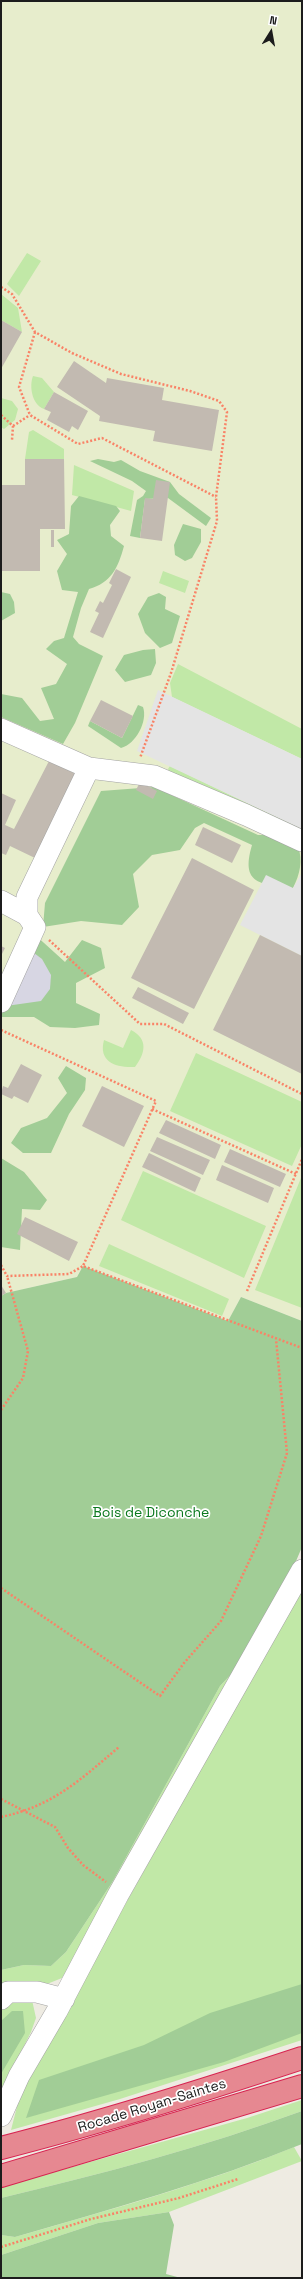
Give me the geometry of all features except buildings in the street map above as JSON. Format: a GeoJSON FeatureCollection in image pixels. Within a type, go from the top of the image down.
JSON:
{"type":"FeatureCollection","features":[{"type":"Feature","properties":{"kind":"highway","name":"Rocade Royan-Saintes"},"geometry":{"type":"LineString","coordinates":[[1,2148],[96,2124],[197,2093],[302,2058]]}},
{"type":"Feature","properties":{"kind":"highway","name":"Rocade Royan-Saintes"},"geometry":{"type":"LineString","coordinates":[[1,2176],[302,2086]]}},
{"type":"Feature","properties":{"kind":"street"},"geometry":{"type":"LineString","coordinates":[[1,728],[89,768],[133,772],[154,776],[246,815],[302,841]]}},
{"type":"Feature","properties":{"kind":"street"},"geometry":{"type":"LineString","coordinates":[[1,1002],[31,921],[27,897],[89,768]]}},
{"type":"Feature","properties":{"kind":"street"},"geometry":{"type":"LineString","coordinates":[[1,901],[31,921]]}},
{"type":"Feature","properties":{"kind":"street"},"geometry":{"type":"LineString","coordinates":[[1,2116],[19,2076],[64,1999],[118,1895],[302,1570]]}},
{"type":"Feature","properties":{"kind":"street"},"geometry":{"type":"LineString","coordinates":[[1,1998],[8,1992],[37,1992],[64,1999]]}},
{"type":"Feature","properties":{"kind":"path"},"geometry":{"type":"LineString","coordinates":[[1,287],[12,294],[35,332],[72,352],[121,374],[190,390],[219,401],[227,412],[216,497],[217,521],[171,673],[145,747],[133,772]]}},
{"type":"Feature","properties":{"kind":"path"},"geometry":{"type":"LineString","coordinates":[[35,332],[19,387],[30,415],[78,444],[102,438],[216,497]]}},
{"type":"Feature","properties":{"kind":"path"},"geometry":{"type":"LineString","coordinates":[[1,415],[13,426]]}},
{"type":"Feature","properties":{"kind":"path"},"geometry":{"type":"LineString","coordinates":[[13,426],[30,415]]}},
{"type":"Feature","properties":{"kind":"path"},"geometry":{"type":"LineString","coordinates":[[12,440],[13,426]]}},
{"type":"Feature","properties":{"kind":"path"},"geometry":{"type":"LineString","coordinates":[[31,921],[140,1024],[164,1024],[302,1094]]}},
{"type":"Feature","properties":{"kind":"path"},"geometry":{"type":"LineString","coordinates":[[1,1030],[156,1101],[83,1266],[69,1274],[7,1276]]}},
{"type":"Feature","properties":{"kind":"path"},"geometry":{"type":"LineString","coordinates":[[152,1109],[296,1174]]}},
{"type":"Feature","properties":{"kind":"path"},"geometry":{"type":"LineString","coordinates":[[247,1291],[302,1159]]}},
{"type":"Feature","properties":{"kind":"path"},"geometry":{"type":"LineString","coordinates":[[1,1265],[7,1276],[28,1351],[23,1378],[1,1410]]}},
{"type":"Feature","properties":{"kind":"path"},"geometry":{"type":"LineString","coordinates":[[83,1266],[302,1348]]}},
{"type":"Feature","properties":{"kind":"path"},"geometry":{"type":"LineString","coordinates":[[1,1588],[160,1696],[184,1663],[221,1621],[261,1536],[287,1453],[276,1338]]}},
{"type":"Feature","properties":{"kind":"path"},"geometry":{"type":"LineString","coordinates":[[1,1817],[26,1812],[60,1795],[119,1747]]}},
{"type":"Feature","properties":{"kind":"path"},"geometry":{"type":"LineString","coordinates":[[1,1799],[55,1827],[68,1848],[83,1865],[104,1880],[118,1895]]}},
{"type":"Feature","properties":{"kind":"path"},"geometry":{"type":"LineString","coordinates":[[1,2247],[91,2219],[179,2198],[238,2179]]}},
{"type":"Feature","properties":{"kind":"green space"},"geometry":{"type":"Polygon","coordinates":[[[1,1],[302,1],[302,1321],[241,1297],[228,1321],[83,1266],[77,1277],[6,1293],[1,1296],[1,1]]]}},
{"type":"Feature","properties":{"kind":"green space"},"geometry":{"type":"Polygon","coordinates":[[[27,253],[41,261],[19,296],[7,284],[27,253]]]}},
{"type":"Feature","properties":{"kind":"green space"},"geometry":{"type":"Polygon","coordinates":[[[1,294],[18,308],[22,332],[1,320],[1,294]]]}},
{"type":"Feature","properties":{"kind":"green space"},"geometry":{"type":"Polygon","coordinates":[[[33,376],[42,378],[54,392],[44,409],[37,404],[32,395],[31,385],[33,376]]]}},
{"type":"Feature","properties":{"kind":"green space"},"geometry":{"type":"Polygon","coordinates":[[[1,398],[12,401],[18,409],[15,420],[4,429],[1,427],[1,398]]]}},
{"type":"Feature","properties":{"kind":"green space"},"geometry":{"type":"Polygon","coordinates":[[[33,430],[64,449],[64,459],[25,459],[29,432],[33,430]]]}},
{"type":"Feature","properties":{"kind":"green space"},"geometry":{"type":"Polygon","coordinates":[[[98,459],[114,462],[121,460],[140,471],[170,482],[179,494],[211,518],[206,526],[168,498],[145,499],[140,538],[130,536],[137,500],[143,496],[146,491],[132,481],[90,461],[98,459]]]}},
{"type":"Feature","properties":{"kind":"green space"},"geometry":{"type":"Polygon","coordinates":[[[74,465],[134,491],[131,511],[72,495],[74,465]]]}},
{"type":"Feature","properties":{"kind":"green space"},"geometry":{"type":"Polygon","coordinates":[[[79,496],[116,506],[120,511],[110,525],[111,536],[124,546],[116,568],[112,574],[103,583],[89,589],[81,608],[73,637],[79,644],[103,656],[75,723],[63,744],[1,717],[1,694],[22,698],[40,721],[54,719],[41,688],[56,684],[67,664],[46,649],[54,641],[64,638],[78,592],[62,590],[57,571],[67,554],[57,540],[69,534],[71,506],[79,496]]]}},
{"type":"Feature","properties":{"kind":"green space"},"geometry":{"type":"Polygon","coordinates":[[[183,524],[201,529],[201,542],[192,558],[185,561],[175,555],[174,545],[183,524]]]}},
{"type":"Feature","properties":{"kind":"green space"},"geometry":{"type":"Polygon","coordinates":[[[163,571],[189,581],[185,593],[159,583],[163,571]]]}},
{"type":"Feature","properties":{"kind":"green space"},"geometry":{"type":"Polygon","coordinates":[[[1,592],[10,594],[14,602],[15,613],[1,621],[1,592]]]}},
{"type":"Feature","properties":{"kind":"green space"},"geometry":{"type":"Polygon","coordinates":[[[159,593],[166,597],[165,609],[180,616],[172,643],[160,648],[145,633],[138,614],[148,597],[159,593]]]}},
{"type":"Feature","properties":{"kind":"green space"},"geometry":{"type":"Polygon","coordinates":[[[155,649],[156,663],[151,675],[125,682],[115,670],[124,655],[143,650],[155,649]]]}},
{"type":"Feature","properties":{"kind":"green space"},"geometry":{"type":"Polygon","coordinates":[[[178,664],[302,729],[302,759],[172,697],[170,683],[178,664]]]}},
{"type":"Feature","properties":{"kind":"green space"},"geometry":{"type":"Polygon","coordinates":[[[138,705],[143,707],[144,719],[140,731],[136,737],[126,746],[121,748],[88,726],[90,721],[122,738],[138,705]]]}},
{"type":"Feature","properties":{"kind":"green space"},"geometry":{"type":"Polygon","coordinates":[[[170,766],[302,829],[302,835],[170,773],[168,769],[170,766]]]}},
{"type":"Feature","properties":{"kind":"green space"},"geometry":{"type":"Polygon","coordinates":[[[154,787],[258,835],[266,835],[298,846],[300,852],[300,867],[293,888],[271,885],[256,880],[251,875],[249,868],[249,858],[252,845],[204,823],[195,828],[180,850],[152,855],[133,874],[139,907],[122,925],[81,921],[43,927],[45,903],[101,791],[154,787]]]}},
{"type":"Feature","properties":{"kind":"green space"},"geometry":{"type":"Polygon","coordinates":[[[33,933],[65,962],[82,940],[101,948],[105,968],[76,983],[76,1003],[100,1014],[99,1025],[75,1028],[50,1027],[34,1017],[1,1017],[1,1004],[33,933]]]}},
{"type":"Feature","properties":{"kind":"green space"},"geometry":{"type":"Polygon","coordinates":[[[131,1030],[141,1038],[143,1042],[144,1047],[141,1057],[135,1067],[115,1065],[106,1058],[104,1054],[104,1040],[123,1048],[131,1030]]]}},
{"type":"Feature","properties":{"kind":"green space"},"geometry":{"type":"Polygon","coordinates":[[[196,1053],[302,1102],[302,1144],[292,1166],[170,1111],[196,1053]]]}},
{"type":"Feature","properties":{"kind":"green space"},"geometry":{"type":"Polygon","coordinates":[[[66,1066],[86,1078],[85,1090],[69,1114],[51,1153],[23,1153],[11,1143],[21,1128],[47,1118],[67,1093],[58,1078],[66,1066]]]}},
{"type":"Feature","properties":{"kind":"green space"},"geometry":{"type":"Polygon","coordinates":[[[1,1158],[24,1172],[47,1200],[40,1210],[22,1209],[20,1250],[1,1247],[1,1158]]]}},
{"type":"Feature","properties":{"kind":"green space"},"geometry":{"type":"Polygon","coordinates":[[[143,1171],[266,1226],[244,1278],[121,1220],[143,1171]]]}},
{"type":"Feature","properties":{"kind":"green space"},"geometry":{"type":"Polygon","coordinates":[[[302,1178],[302,1308],[255,1290],[302,1178]]]}},
{"type":"Feature","properties":{"kind":"green space"},"geometry":{"type":"Polygon","coordinates":[[[109,1244],[229,1299],[222,1316],[99,1266],[109,1244]]]}},
{"type":"Feature","properties":{"kind":"green space","name":"Bois de Diconche"},"geometry":{"type":"Polygon","coordinates":[[[83,1266],[228,1321],[241,1297],[302,1321],[302,1547],[274,1613],[238,1667],[220,1686],[113,1881],[66,1952],[51,1966],[24,1965],[1,1970],[1,1296],[6,1293],[77,1277],[83,1266]]]}},
{"type":"Feature","properties":{"kind":"green space"},"geometry":{"type":"Polygon","coordinates":[[[302,1588],[302,2040],[120,2099],[11,2130],[22,2087],[43,2055],[93,1962],[302,1588]]]}},
{"type":"Feature","properties":{"kind":"green space"},"geometry":{"type":"Polygon","coordinates":[[[238,1667],[96,1923],[62,1978],[47,1984],[12,1983],[1,1989],[1,1970],[24,1965],[51,1966],[66,1952],[113,1881],[220,1686],[238,1667]]]}},
{"type":"Feature","properties":{"kind":"green space"},"geometry":{"type":"Polygon","coordinates":[[[302,1984],[302,2033],[224,2062],[26,2118],[39,2080],[144,2045],[210,2013],[302,1984]]]}},
{"type":"Feature","properties":{"kind":"green space"},"geometry":{"type":"Polygon","coordinates":[[[10,1998],[32,2000],[36,2018],[31,2032],[1,2092],[1,2006],[10,1998]]]}},
{"type":"Feature","properties":{"kind":"green space"},"geometry":{"type":"Polygon","coordinates":[[[12,2011],[23,2011],[25,2033],[1,2074],[1,2021],[12,2011]]]}},
{"type":"Feature","properties":{"kind":"green space"},"geometry":{"type":"Polygon","coordinates":[[[302,2100],[302,2111],[265,2124],[190,2148],[1,2198],[1,2187],[247,2118],[302,2100]]]}},
{"type":"Feature","properties":{"kind":"green space"},"geometry":{"type":"Polygon","coordinates":[[[302,2111],[302,2144],[232,2171],[124,2205],[15,2237],[1,2235],[1,2198],[153,2159],[302,2111]]]}},
{"type":"Feature","properties":{"kind":"green space"},"geometry":{"type":"Polygon","coordinates":[[[294,2147],[302,2161],[169,2212],[98,2223],[1,2255],[1,2235],[15,2237],[191,2185],[294,2147]]]}},
{"type":"Feature","properties":{"kind":"green space"},"geometry":{"type":"Polygon","coordinates":[[[169,2212],[174,2225],[166,2274],[181,2278],[1,2278],[1,2255],[98,2223],[169,2212]]]}},
{"type":"Feature","properties":{"kind":"shaded area"},"geometry":{"type":"Polygon","coordinates":[[[158,690],[302,759],[302,829],[137,751],[158,690]]]}},
{"type":"Feature","properties":{"kind":"shaded area"},"geometry":{"type":"Polygon","coordinates":[[[302,873],[302,956],[240,925],[266,875],[293,888],[302,873]]]}},
{"type":"Feature","properties":{"kind":"shaded area"},"geometry":{"type":"Polygon","coordinates":[[[26,947],[42,959],[51,975],[50,989],[41,1001],[6,1006],[26,947]]]}}]}
